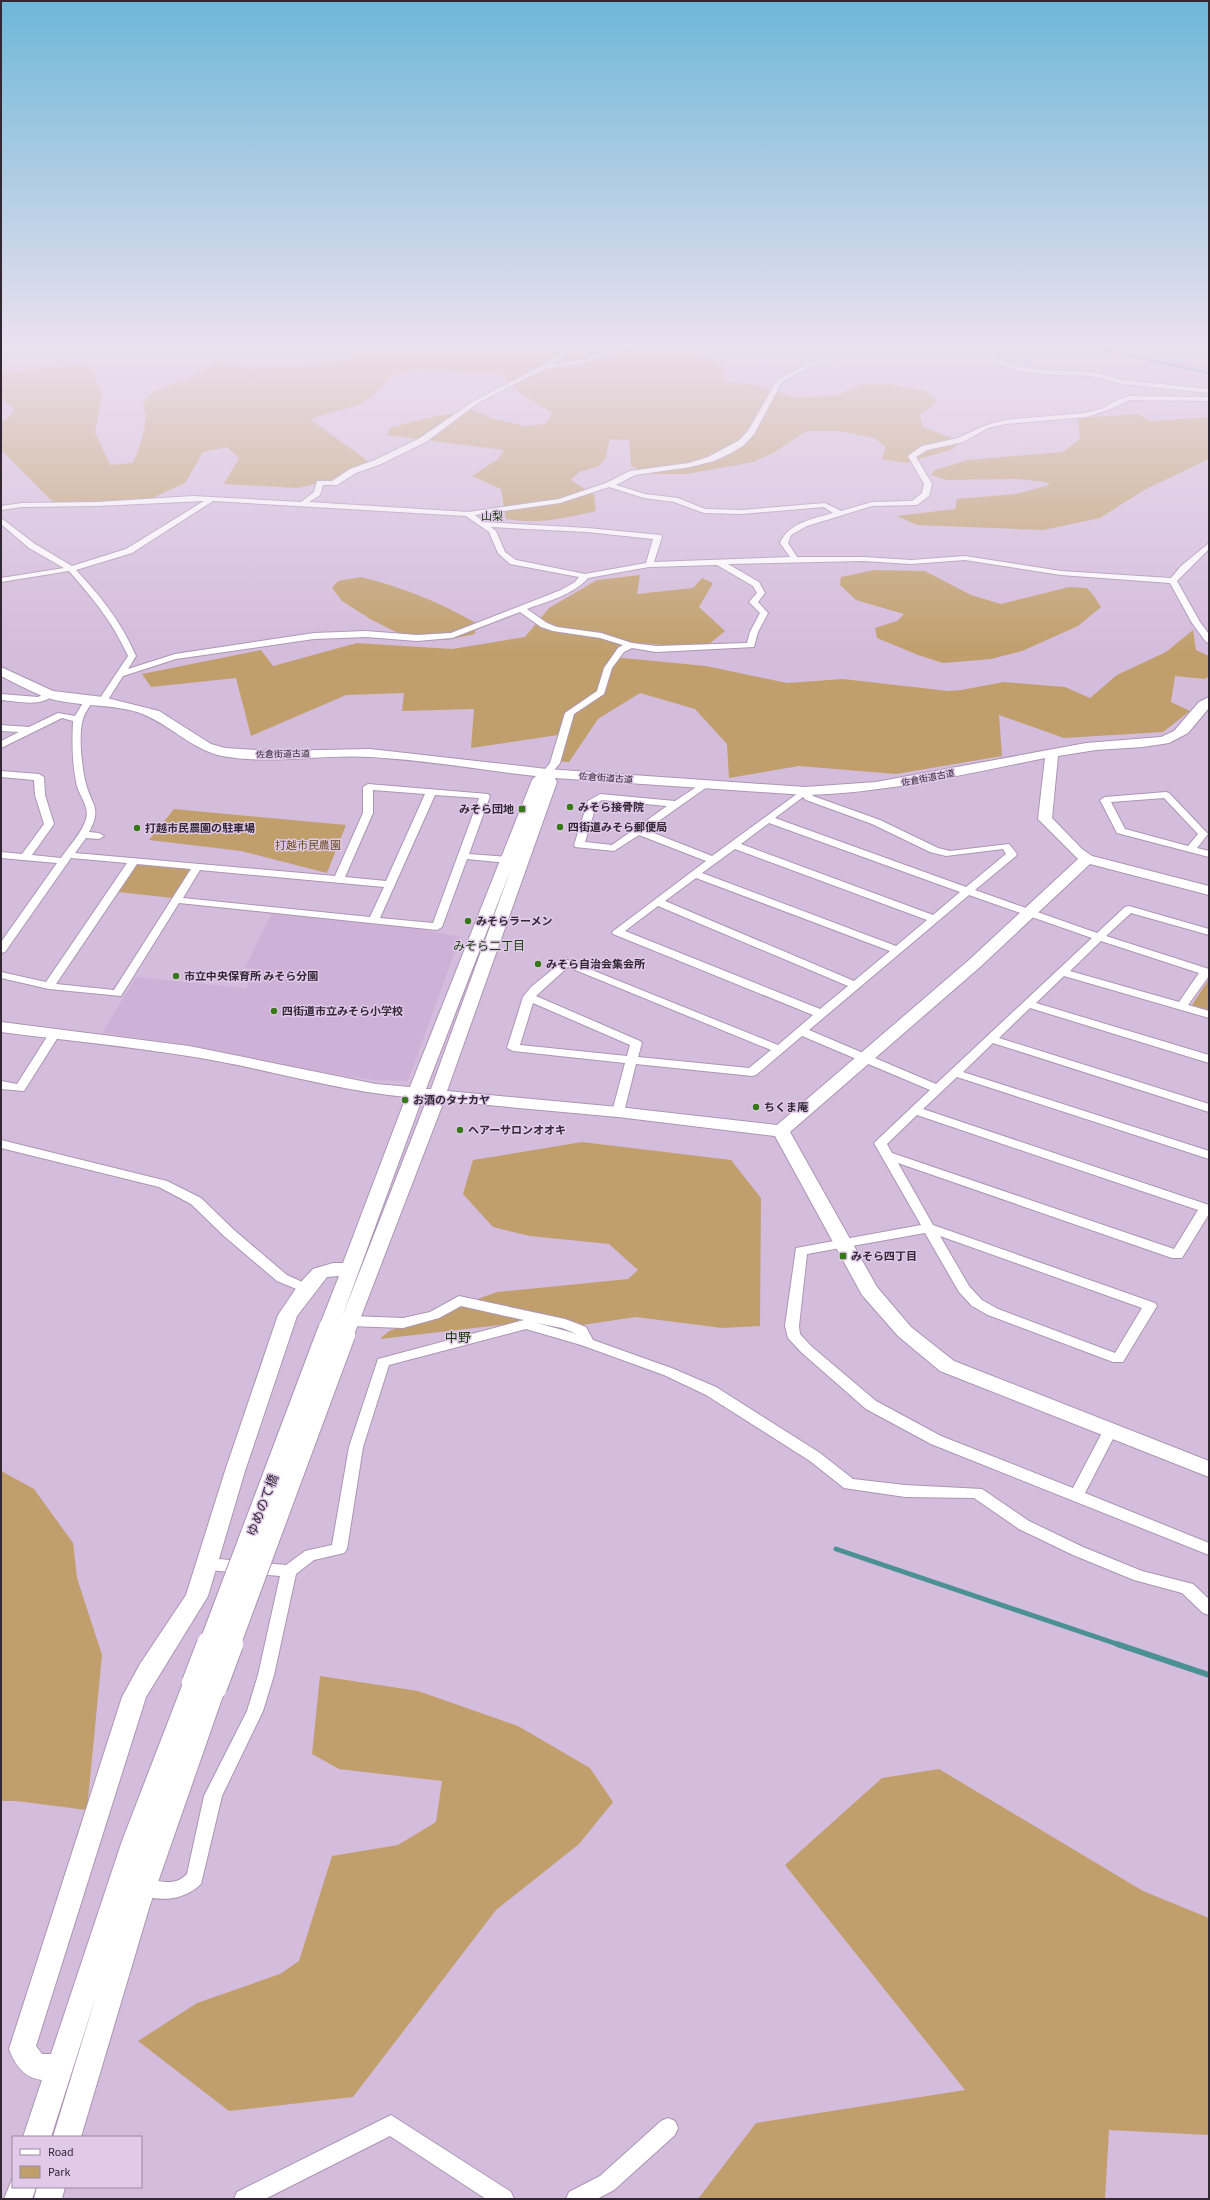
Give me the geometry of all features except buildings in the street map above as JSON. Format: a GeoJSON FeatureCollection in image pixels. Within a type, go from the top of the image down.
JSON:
{"type":"FeatureCollection","features":[{"type":"Feature","properties":{"kind":"street"},"geometry":{"type":"LineString","coordinates":[[304,503],[317,493],[320,483],[334,483],[353,471],[378,462],[407,448]]}},
{"type":"Feature","properties":{"kind":"street"},"geometry":{"type":"LineString","coordinates":[[1,508],[22,505],[91,504],[193,498],[304,503],[468,514],[560,501],[609,485],[633,473],[690,465],[711,459],[733,448]]}},
{"type":"Feature","properties":{"kind":"street"},"geometry":{"type":"LineString","coordinates":[[795,559],[784,543],[788,534],[804,524],[872,504],[914,502],[921,499],[926,494],[928,484],[912,456],[926,448]]}},
{"type":"Feature","properties":{"kind":"street"},"geometry":{"type":"LineString","coordinates":[[609,485],[644,496],[675,500],[704,511],[742,512],[825,505],[841,514]]}},
{"type":"Feature","properties":{"kind":"street"},"geometry":{"type":"LineString","coordinates":[[1,580],[22,578],[70,568],[129,551],[212,499]]}},
{"type":"Feature","properties":{"kind":"street"},"geometry":{"type":"LineString","coordinates":[[468,514],[485,524],[492,531],[502,553],[513,562],[584,576],[649,565],[795,559],[863,559],[911,562],[965,558],[1061,573],[1173,581]]}},
{"type":"Feature","properties":{"kind":"street"},"geometry":{"type":"LineString","coordinates":[[1,520],[32,546],[70,568],[106,607],[124,636],[132,656],[122,674],[103,701]]}},
{"type":"Feature","properties":{"kind":"street"},"geometry":{"type":"LineString","coordinates":[[485,524],[587,530],[658,537],[649,565]]}},
{"type":"Feature","properties":{"kind":"street"},"geometry":{"type":"LineString","coordinates":[[1173,581],[1184,568],[1209,545]]}},
{"type":"Feature","properties":{"kind":"street"},"geometry":{"type":"LineString","coordinates":[[520,608],[544,626],[613,639],[631,645],[656,649],[751,645],[754,632],[764,613],[753,602],[761,593],[756,584],[720,563]]}},
{"type":"Feature","properties":{"kind":"street"},"geometry":{"type":"LineString","coordinates":[[122,674],[175,657],[314,636],[366,634],[417,638],[452,636],[564,592],[578,584],[584,576]]}},
{"type":"Feature","properties":{"kind":"street"},"geometry":{"type":"LineString","coordinates":[[1173,581],[1196,622],[1209,640]]}},
{"type":"Feature","properties":{"kind":"street"},"geometry":{"type":"LineString","coordinates":[[342,1328],[350,1270],[416,1093],[539,780],[555,763],[570,713],[600,692],[608,668],[621,650],[631,645]]}},
{"type":"Feature","properties":{"kind":"street","name":"佐倉街道古道"},"geometry":{"type":"LineString","coordinates":[[1,671],[49,694],[128,705],[154,714],[201,745],[224,752],[272,755],[370,753],[547,773],[805,791],[847,790],[892,785],[1092,746],[1163,740],[1182,731],[1202,706],[1209,701]]}},
{"type":"Feature","properties":{"kind":"street"},"geometry":{"type":"LineString","coordinates":[[1,697],[38,700],[43,699],[49,694]]}},
{"type":"Feature","properties":{"kind":"street"},"geometry":{"type":"LineString","coordinates":[[1,950],[83,835],[91,820],[92,810],[81,784],[76,752],[78,719],[89,700]]}},
{"type":"Feature","properties":{"kind":"street"},"geometry":{"type":"LineString","coordinates":[[1,744],[61,715],[78,719]]}},
{"type":"Feature","properties":{"kind":"street"},"geometry":{"type":"LineString","coordinates":[[1,728],[30,730]]}},
{"type":"Feature","properties":{"kind":"street"},"geometry":{"type":"LineString","coordinates":[[1052,754],[1048,808],[1045,819],[1077,852],[1087,859],[1209,891]]}},
{"type":"Feature","properties":{"kind":"street"},"geometry":{"type":"LineString","coordinates":[[342,1328],[436,1095],[550,782],[547,773]]}},
{"type":"Feature","properties":{"kind":"street"},"geometry":{"type":"LineString","coordinates":[[1,774],[39,777],[40,795],[49,824],[25,857]]}},
{"type":"Feature","properties":{"kind":"street"},"geometry":{"type":"LineString","coordinates":[[677,804],[600,797],[593,801],[579,846],[614,848],[638,832],[704,785]]}},
{"type":"Feature","properties":{"kind":"street"},"geometry":{"type":"LineString","coordinates":[[176,900],[437,927],[485,796],[368,787],[368,814],[338,880]]}},
{"type":"Feature","properties":{"kind":"street"},"geometry":{"type":"LineString","coordinates":[[778,1049],[567,963],[535,989],[529,997],[513,1048],[752,1072],[1012,854],[1005,846],[950,854],[934,850],[876,822],[809,798],[805,791],[617,932],[821,1014]]}},
{"type":"Feature","properties":{"kind":"street"},"geometry":{"type":"LineString","coordinates":[[374,920],[431,792]]}},
{"type":"Feature","properties":{"kind":"street"},"geometry":{"type":"LineString","coordinates":[[1191,849],[1203,834],[1166,796],[1105,800],[1122,831],[1209,854]]}},
{"type":"Feature","properties":{"kind":"street"},"geometry":{"type":"LineString","coordinates":[[768,819],[1098,938],[1206,972],[1181,1007]]}},
{"type":"Feature","properties":{"kind":"street"},"geometry":{"type":"LineString","coordinates":[[638,832],[713,860]]}},
{"type":"Feature","properties":{"kind":"street"},"geometry":{"type":"LineString","coordinates":[[83,835],[99,836]]}},
{"type":"Feature","properties":{"kind":"street"},"geometry":{"type":"LineString","coordinates":[[734,845],[935,919]]}},
{"type":"Feature","properties":{"kind":"street"},"geometry":{"type":"LineString","coordinates":[[1,854],[25,857],[134,861],[389,884]]}},
{"type":"Feature","properties":{"kind":"street"},"geometry":{"type":"LineString","coordinates":[[462,856],[508,860]]}},
{"type":"Feature","properties":{"kind":"street"},"geometry":{"type":"LineString","coordinates":[[1,1027],[189,1051],[292,1073],[376,1088],[618,1112],[781,1131],[867,1058],[1032,913],[1087,859]]}},
{"type":"Feature","properties":{"kind":"street"},"geometry":{"type":"LineString","coordinates":[[49,986],[134,861]]}},
{"type":"Feature","properties":{"kind":"street"},"geometry":{"type":"LineString","coordinates":[[1,975],[49,986],[117,994],[197,867]]}},
{"type":"Feature","properties":{"kind":"street"},"geometry":{"type":"LineString","coordinates":[[695,874],[897,950]]}},
{"type":"Feature","properties":{"kind":"street"},"geometry":{"type":"LineString","coordinates":[[657,902],[856,985]]}},
{"type":"Feature","properties":{"kind":"street"},"geometry":{"type":"LineString","coordinates":[[1209,932],[1130,909],[880,1143],[930,1228],[964,1289],[977,1303],[993,1312],[1118,1359],[1150,1306],[930,1228],[801,1251],[792,1326],[793,1335],[806,1349],[871,1405],[936,1440],[1209,1549]]}},
{"type":"Feature","properties":{"kind":"street"},"geometry":{"type":"LineString","coordinates":[[1063,972],[1209,1015]]}},
{"type":"Feature","properties":{"kind":"street"},"geometry":{"type":"LineString","coordinates":[[529,997],[636,1043],[618,1112]]}},
{"type":"Feature","properties":{"kind":"street"},"geometry":{"type":"LineString","coordinates":[[1028,1004],[1209,1060]]}},
{"type":"Feature","properties":{"kind":"street"},"geometry":{"type":"LineString","coordinates":[[801,1031],[938,1089]]}},
{"type":"Feature","properties":{"kind":"street"},"geometry":{"type":"LineString","coordinates":[[1,1085],[20,1088],[54,1034]]}},
{"type":"Feature","properties":{"kind":"street"},"geometry":{"type":"LineString","coordinates":[[991,1039],[1209,1108]]}},
{"type":"Feature","properties":{"kind":"street"},"geometry":{"type":"LineString","coordinates":[[955,1073],[1209,1155]]}},
{"type":"Feature","properties":{"kind":"street"},"geometry":{"type":"LineString","coordinates":[[886,1155],[1177,1254],[1206,1208],[915,1110]]}},
{"type":"Feature","properties":{"kind":"street"},"geometry":{"type":"LineString","coordinates":[[781,1131],[869,1290],[884,1311],[929,1354],[947,1366],[1209,1470]]}},
{"type":"Feature","properties":{"kind":"street"},"geometry":{"type":"LineString","coordinates":[[1,1144],[163,1184],[196,1201],[229,1233],[282,1278],[306,1289]]}},
{"type":"Feature","properties":{"kind":"street"},"geometry":{"type":"LineString","coordinates":[[59,2068],[35,2066],[22,2049],[33,2009],[134,1697],[144,1677],[190,1610],[197,1596],[235,1471],[288,1315],[306,1289],[320,1273],[333,1269],[350,1270]]}},
{"type":"Feature","properties":{"kind":"street"},"geometry":{"type":"LineString","coordinates":[[342,1328],[403,1323],[434,1315],[459,1301],[566,1324],[581,1330],[588,1338],[586,1342]]}},
{"type":"Feature","properties":{"kind":"street"},"geometry":{"type":"LineString","coordinates":[[143,1888],[174,1891],[185,1888],[195,1878],[213,1796],[255,1711],[260,1696],[289,1571],[310,1555],[339,1549],[356,1447],[383,1362],[526,1324],[586,1342],[669,1372],[711,1391],[815,1457],[849,1484],[905,1491],[977,1494],[1024,1525],[1078,1551],[1139,1576],[1187,1588],[1209,1609]]}},
{"type":"Feature","properties":{"kind":"street","name":"ゆめのて橋"},"geometry":{"type":"LineString","coordinates":[[205,1685],[342,1328]]}},
{"type":"Feature","properties":{"kind":"street"},"geometry":{"type":"LineString","coordinates":[[1076,1496],[1110,1431]]}},
{"type":"Feature","properties":{"kind":"street"},"geometry":{"type":"LineString","coordinates":[[207,1564],[289,1571]]}},
{"type":"Feature","properties":{"kind":"street"},"geometry":{"type":"LineString","coordinates":[[67,2136],[205,1685]]}},
{"type":"Feature","properties":{"kind":"street"},"geometry":{"type":"LineString","coordinates":[[37,2136],[134,1841],[205,1685]]}},
{"type":"Feature","properties":{"kind":"street"},"geometry":{"type":"LineString","coordinates":[[244,2199],[391,2125],[504,2199]]}},
{"type":"Feature","properties":{"kind":"street"},"geometry":{"type":"LineString","coordinates":[[576,2199],[607,2183],[668,2128]]}},
{"type":"Feature","properties":{"kind":"street"},"geometry":{"type":"LineString","coordinates":[[18,2199],[22,2188]]}},
{"type":"Feature","properties":{"kind":"street"},"geometry":{"type":"LineString","coordinates":[[48,2199],[51,2188]]}},
{"type":"Feature","properties":{"kind":"shaded area","name":"四街道市立みそら小学校"},"geometry":{"type":"Polygon","coordinates":[[[272,913],[415,928],[460,937],[408,1081],[373,1080],[289,1067],[196,1046],[102,1033],[136,977],[246,988],[254,969],[245,968],[272,913]]]}},
{"type":"Feature","properties":{"kind":"green space"},"geometry":{"type":"Polygon","coordinates":[[[1,448],[102,448],[110,465],[133,463],[139,448],[224,448],[203,452],[185,483],[150,499],[56,505],[1,450],[1,448]]]}},
{"type":"Feature","properties":{"kind":"green space"},"geometry":{"type":"Polygon","coordinates":[[[228,448],[349,448],[369,462],[336,479],[298,488],[224,484],[239,458],[228,448]]]}},
{"type":"Feature","properties":{"kind":"green space"},"geometry":{"type":"Polygon","coordinates":[[[486,448],[608,448],[605,459],[599,466],[579,472],[571,480],[594,495],[596,511],[540,521],[518,521],[506,519],[501,489],[472,476],[498,459],[504,450],[486,448]]]}},
{"type":"Feature","properties":{"kind":"green space"},"geometry":{"type":"Polygon","coordinates":[[[630,448],[781,448],[753,462],[687,474],[648,474],[631,466],[630,448]]]}},
{"type":"Feature","properties":{"kind":"green space"},"geometry":{"type":"Polygon","coordinates":[[[886,448],[954,448],[906,463],[882,459],[886,448]]]}},
{"type":"Feature","properties":{"kind":"green space"},"geometry":{"type":"Polygon","coordinates":[[[1069,448],[1209,448],[1209,459],[1144,490],[1100,518],[1043,530],[917,525],[897,516],[955,509],[957,499],[1016,494],[1050,485],[1046,482],[1016,479],[947,480],[931,475],[935,470],[968,460],[1063,452],[1069,448]]]}},
{"type":"Feature","properties":{"kind":"green space"},"geometry":{"type":"Polygon","coordinates":[[[874,570],[925,571],[971,595],[1001,604],[1069,587],[1087,588],[1101,607],[1078,626],[1022,651],[991,659],[943,663],[918,655],[877,638],[875,628],[897,621],[904,614],[856,600],[840,585],[841,577],[874,570]]]}},
{"type":"Feature","properties":{"kind":"green space"},"geometry":{"type":"Polygon","coordinates":[[[640,575],[637,594],[693,588],[702,578],[713,583],[699,607],[725,631],[703,649],[641,643],[612,657],[706,666],[787,683],[843,679],[948,691],[1004,682],[1065,687],[1090,698],[1117,675],[1166,652],[1193,630],[1196,650],[1209,656],[1209,676],[1205,679],[1175,676],[1171,702],[1190,711],[1163,732],[1064,738],[999,715],[1002,756],[896,774],[799,766],[729,778],[727,744],[695,709],[640,693],[598,719],[569,762],[556,761],[565,734],[471,748],[474,709],[402,711],[404,693],[346,695],[251,736],[236,678],[151,687],[142,674],[261,650],[273,666],[357,643],[452,649],[525,637],[549,608],[597,580],[640,575]]]}},
{"type":"Feature","properties":{"kind":"green space"},"geometry":{"type":"Polygon","coordinates":[[[361,577],[406,590],[448,608],[476,623],[475,634],[447,640],[402,635],[372,620],[342,601],[332,588],[338,581],[361,577]]]}},
{"type":"Feature","properties":{"kind":"green space","name":"打越市民農園"},"geometry":{"type":"Polygon","coordinates":[[[174,809],[346,825],[327,873],[241,851],[149,840],[174,809]]]}},
{"type":"Feature","properties":{"kind":"green space"},"geometry":{"type":"Polygon","coordinates":[[[136,864],[190,869],[172,898],[118,892],[136,864]]]}},
{"type":"Feature","properties":{"kind":"green space"},"geometry":{"type":"Polygon","coordinates":[[[1209,979],[1209,1010],[1192,1005],[1209,979]]]}},
{"type":"Feature","properties":{"kind":"green space"},"geometry":{"type":"Polygon","coordinates":[[[582,1142],[731,1160],[761,1198],[760,1326],[722,1328],[636,1317],[582,1325],[530,1317],[508,1324],[380,1339],[389,1331],[497,1292],[628,1279],[638,1270],[609,1244],[530,1236],[493,1227],[463,1194],[473,1160],[582,1142]]]}},
{"type":"Feature","properties":{"kind":"green space"},"geometry":{"type":"Polygon","coordinates":[[[1,1471],[34,1489],[73,1543],[77,1578],[102,1655],[87,1810],[16,1801],[1,1801],[1,1471]]]}},
{"type":"Feature","properties":{"kind":"green space"},"geometry":{"type":"Polygon","coordinates":[[[320,1676],[418,1691],[518,1726],[590,1768],[613,1802],[579,1844],[496,1910],[353,2097],[229,2111],[138,2041],[197,2003],[280,1974],[299,1961],[332,1856],[398,1845],[436,1822],[442,1781],[339,1769],[312,1754],[320,1676]]]}},
{"type":"Feature","properties":{"kind":"green space"},"geometry":{"type":"Polygon","coordinates":[[[939,1769],[1143,1891],[1209,1918],[1209,2135],[1109,2130],[1105,2199],[698,2199],[756,2123],[965,2090],[785,1865],[882,1778],[939,1769]]]}},
{"type":"Feature","properties":{"kind":"waterway"},"geometry":{"type":"LineString","coordinates":[[836,1549],[1120,1645]]}},
{"type":"Feature","properties":{"kind":"waterway"},"geometry":{"type":"LineString","coordinates":[[1117,1644],[1209,1675]]}},
{"type":"Feature","properties":{"kind":"place","name":"みそら接骨院"},"geometry":{"type":"Point","coordinates":[570,807]}},
{"type":"Feature","properties":{"kind":"place","name":"みそら団地"},"geometry":{"type":"Point","coordinates":[522,809]}},
{"type":"Feature","properties":{"kind":"place","name":"四街道みそら郵便局"},"geometry":{"type":"Point","coordinates":[560,827]}},
{"type":"Feature","properties":{"kind":"place","name":"打越市民農園の駐車場"},"geometry":{"type":"Point","coordinates":[137,828]}},
{"type":"Feature","properties":{"kind":"place","name":"みそらラーメン"},"geometry":{"type":"Point","coordinates":[468,921]}},
{"type":"Feature","properties":{"kind":"place","name":"みそら自治会集会所"},"geometry":{"type":"Point","coordinates":[538,964]}},
{"type":"Feature","properties":{"kind":"place","name":"市立中央保育所 みそら分園"},"geometry":{"type":"Point","coordinates":[176,976]}},
{"type":"Feature","properties":{"kind":"place","name":"四街道市立みそら小学校"},"geometry":{"type":"Point","coordinates":[274,1011]}},
{"type":"Feature","properties":{"kind":"place","name":"お酒のタナカヤ"},"geometry":{"type":"Point","coordinates":[405,1100]}},
{"type":"Feature","properties":{"kind":"place","name":"ちくま庵"},"geometry":{"type":"Point","coordinates":[756,1107]}},
{"type":"Feature","properties":{"kind":"place","name":"ヘアーサロンオオキ"},"geometry":{"type":"Point","coordinates":[460,1130]}},
{"type":"Feature","properties":{"kind":"place","name":"みそら四丁目"},"geometry":{"type":"Point","coordinates":[843,1256]}},
{"type":"Feature","properties":{"kind":"district","name":"山梨"},"geometry":{"type":"Point","coordinates":[492,516]}},
{"type":"Feature","properties":{"kind":"district","name":"みそら二丁目"},"geometry":{"type":"Point","coordinates":[489,946]}},
{"type":"Feature","properties":{"kind":"district","name":"中野"},"geometry":{"type":"Point","coordinates":[458,1337]}}]}
